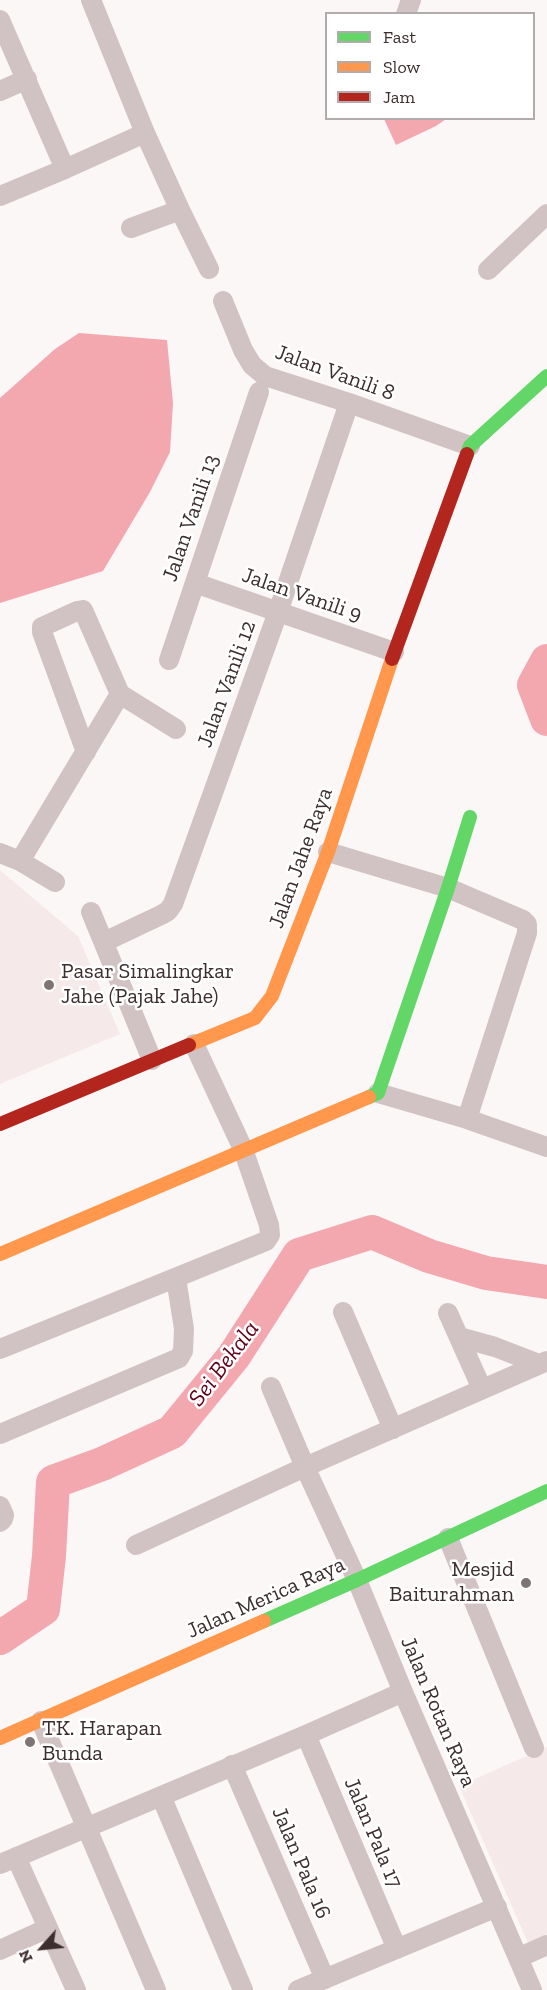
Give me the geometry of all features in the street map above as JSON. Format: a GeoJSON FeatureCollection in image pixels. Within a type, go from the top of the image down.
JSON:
{"type":"FeatureCollection","features":[{"type":"Feature","properties":{"kind":"street"},"geometry":{"type":"LineString","coordinates":[[91,0],[145,133],[209,269]]}},
{"type":"Feature","properties":{"kind":"street"},"geometry":{"type":"LineString","coordinates":[[0,20],[64,169]]}},
{"type":"Feature","properties":{"kind":"street"},"geometry":{"type":"LineString","coordinates":[[0,91],[27,79]]}},
{"type":"Feature","properties":{"kind":"street"},"geometry":{"type":"LineString","coordinates":[[0,196],[145,133]]}},
{"type":"Feature","properties":{"kind":"street"},"geometry":{"type":"LineString","coordinates":[[131,228],[180,210]]}},
{"type":"Feature","properties":{"kind":"street"},"geometry":{"type":"LineString","coordinates":[[488,270],[547,214]]}},
{"type":"Feature","properties":{"kind":"street","name":"Jalan Vanili 8"},"geometry":{"type":"LineString","coordinates":[[224,301],[243,350],[260,373],[470,446]]}},
{"type":"Feature","properties":{"kind":"street"},"geometry":{"type":"LineString","coordinates":[[470,446],[547,376]]}},
{"type":"Feature","properties":{"kind":"street","name":"Jalan Vanili 13"},"geometry":{"type":"LineString","coordinates":[[169,660],[259,392]]}},
{"type":"Feature","properties":{"kind":"street","name":"Jalan Vanili 12"},"geometry":{"type":"LineString","coordinates":[[104,942],[161,915],[173,904],[278,612],[349,403]]}},
{"type":"Feature","properties":{"kind":"street","name":"Jalan Jahe Raya"},"geometry":{"type":"LineString","coordinates":[[0,1124],[255,1018],[272,996],[328,852],[394,652],[470,446]]}},
{"type":"Feature","properties":{"kind":"street","name":"Jalan Vanili 9"},"geometry":{"type":"LineString","coordinates":[[195,583],[394,652]]}},
{"type":"Feature","properties":{"kind":"street"},"geometry":{"type":"LineString","coordinates":[[87,752],[42,632],[42,627],[77,611],[83,610],[120,694],[176,729]]}},
{"type":"Feature","properties":{"kind":"street"},"geometry":{"type":"LineString","coordinates":[[20,861],[120,694]]}},
{"type":"Feature","properties":{"kind":"street"},"geometry":{"type":"LineString","coordinates":[[378,1093],[470,817]]}},
{"type":"Feature","properties":{"kind":"street"},"geometry":{"type":"LineString","coordinates":[[328,852],[448,888],[523,920],[527,924],[527,933],[467,1119]]}},
{"type":"Feature","properties":{"kind":"street"},"geometry":{"type":"LineString","coordinates":[[0,853],[20,861],[55,882]]}},
{"type":"Feature","properties":{"kind":"street"},"geometry":{"type":"LineString","coordinates":[[91,912],[152,1060]]}},
{"type":"Feature","properties":{"kind":"street"},"geometry":{"type":"LineString","coordinates":[[0,1349],[266,1240],[270,1235],[243,1149],[194,1044]]}},
{"type":"Feature","properties":{"kind":"street"},"geometry":{"type":"LineString","coordinates":[[0,1254],[378,1093],[467,1119],[547,1147]]}},
{"type":"Feature","properties":{"kind":"street"},"geometry":{"type":"LineString","coordinates":[[0,1434],[179,1358],[183,1351],[184,1329],[176,1278]]}},
{"type":"Feature","properties":{"kind":"street"},"geometry":{"type":"LineString","coordinates":[[343,1312],[393,1429]]}},
{"type":"Feature","properties":{"kind":"street"},"geometry":{"type":"LineString","coordinates":[[448,1313],[482,1389]]}},
{"type":"Feature","properties":{"kind":"street"},"geometry":{"type":"LineString","coordinates":[[459,1337],[543,1362]]}},
{"type":"Feature","properties":{"kind":"street"},"geometry":{"type":"LineString","coordinates":[[136,1545],[305,1467],[543,1362]]}},
{"type":"Feature","properties":{"kind":"street","name":"Jalan Rotan Raya"},"geometry":{"type":"LineString","coordinates":[[272,1387],[532,1990]]}},
{"type":"Feature","properties":{"kind":"street","name":"Jalan Merica Raya"},"geometry":{"type":"LineString","coordinates":[[0,1738],[357,1580],[547,1491]]}},
{"type":"Feature","properties":{"kind":"street"},"geometry":{"type":"LineString","coordinates":[[0,1506],[4,1515],[0,1522]]}},
{"type":"Feature","properties":{"kind":"street"},"geometry":{"type":"LineString","coordinates":[[448,1538],[534,1748]]}},
{"type":"Feature","properties":{"kind":"street"},"geometry":{"type":"LineString","coordinates":[[76,1990],[48,1928],[8,1860],[403,1692]]}},
{"type":"Feature","properties":{"kind":"street"},"geometry":{"type":"LineString","coordinates":[[40,1721],[156,1990]]}},
{"type":"Feature","properties":{"kind":"street","name":"Jalan Pala 17"},"geometry":{"type":"LineString","coordinates":[[306,1735],[397,1949]]}},
{"type":"Feature","properties":{"kind":"street","name":"Jalan Pala 16"},"geometry":{"type":"LineString","coordinates":[[232,1765],[325,1979]]}},
{"type":"Feature","properties":{"kind":"street"},"geometry":{"type":"LineString","coordinates":[[161,1796],[243,1990]]}},
{"type":"Feature","properties":{"kind":"street"},"geometry":{"type":"LineString","coordinates":[[298,1990],[497,1907]]}},
{"type":"Feature","properties":{"kind":"street"},"geometry":{"type":"LineString","coordinates":[[0,1950],[48,1928]]}},
{"type":"Feature","properties":{"kind":"street"},"geometry":{"type":"LineString","coordinates":[[518,1958],[547,1945]]}},
{"type":"Feature","properties":{"kind":"shaded area"},"geometry":{"type":"Polygon","coordinates":[[[384,120],[445,120],[436,126],[396,145],[384,120]]]}},
{"type":"Feature","properties":{"kind":"shaded area"},"geometry":{"type":"Polygon","coordinates":[[[79,333],[167,340],[173,403],[170,452],[150,492],[103,571],[0,603],[0,398],[55,349],[79,333]]]}},
{"type":"Feature","properties":{"kind":"shaded area","name":"Pasar Simalingkar Jahe (Pajak Jahe)"},"geometry":{"type":"Polygon","coordinates":[[[0,870],[78,936],[120,1034],[0,1084],[0,870]]]}},
{"type":"Feature","properties":{"kind":"shaded area"},"geometry":{"type":"Polygon","coordinates":[[[547,1747],[547,1935],[528,1943],[459,1786],[547,1747]]]}},
{"type":"Feature","properties":{"kind":"waterway","name":"Sei Bekala"},"geometry":{"type":"LineString","coordinates":[[547,661],[534,685],[547,719]]}},
{"type":"Feature","properties":{"kind":"waterway","name":"Sei Bekala"},"geometry":{"type":"LineString","coordinates":[[0,1638],[43,1609],[49,1556],[53,1482],[102,1464],[172,1432],[234,1356],[299,1255],[372,1232],[429,1256],[486,1273],[547,1282]]}},
{"type":"Feature","properties":{"kind":"traffic: fast"},"geometry":{"type":"LineString","coordinates":[[467,454],[470,446],[547,376]]}},
{"type":"Feature","properties":{"kind":"traffic: fast"},"geometry":{"type":"LineString","coordinates":[[369,1097],[378,1093],[470,817]]}},
{"type":"Feature","properties":{"kind":"traffic: fast"},"geometry":{"type":"LineString","coordinates":[[264,1621],[547,1491]]}},
{"type":"Feature","properties":{"kind":"traffic: slow"},"geometry":{"type":"LineString","coordinates":[[189,1045],[255,1018],[272,996],[328,852],[392,659]]}},
{"type":"Feature","properties":{"kind":"traffic: slow"},"geometry":{"type":"LineString","coordinates":[[0,1254],[369,1097]]}},
{"type":"Feature","properties":{"kind":"traffic: slow"},"geometry":{"type":"LineString","coordinates":[[0,1738],[264,1621]]}},
{"type":"Feature","properties":{"kind":"traffic: jam"},"geometry":{"type":"LineString","coordinates":[[392,659],[467,454]]}},
{"type":"Feature","properties":{"kind":"traffic: jam"},"geometry":{"type":"LineString","coordinates":[[0,1124],[189,1045]]}},
{"type":"Feature","properties":{"kind":"place","name":"Pasar Simalingkar Jahe (Pajak Jahe)"},"geometry":{"type":"Point","coordinates":[49,985]}},
{"type":"Feature","properties":{"kind":"place","name":"Mesjid Baiturahman"},"geometry":{"type":"Point","coordinates":[526,1583]}},
{"type":"Feature","properties":{"kind":"place","name":"TK. Harapan Bunda"},"geometry":{"type":"Point","coordinates":[30,1742]}}]}
